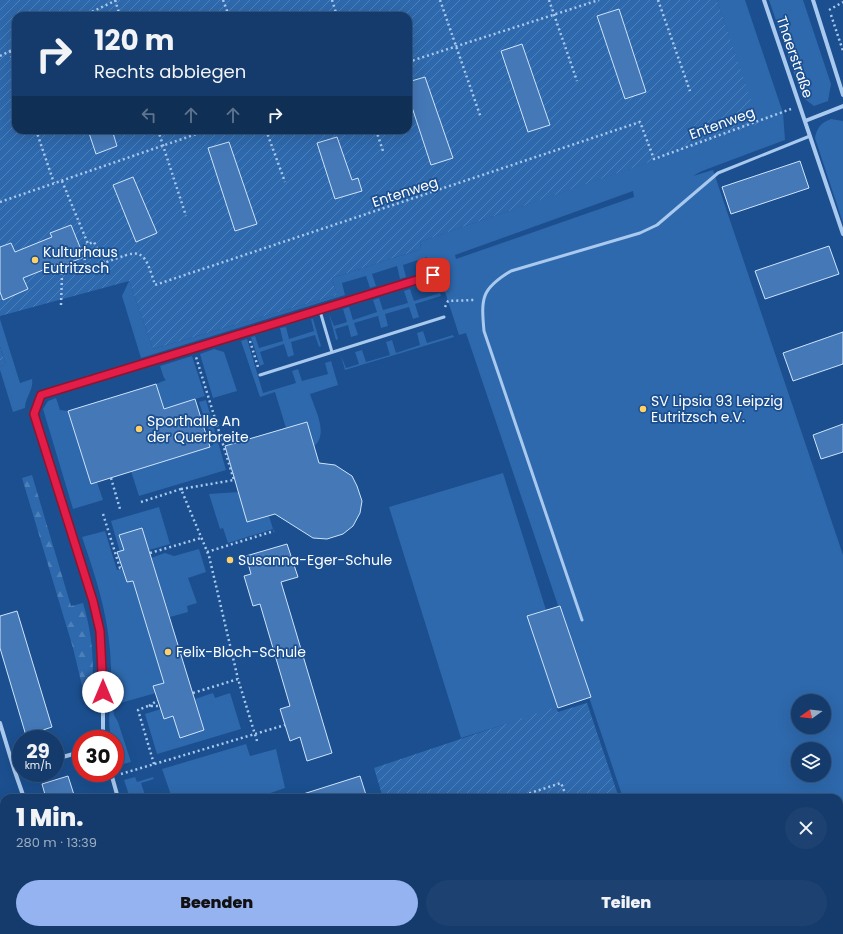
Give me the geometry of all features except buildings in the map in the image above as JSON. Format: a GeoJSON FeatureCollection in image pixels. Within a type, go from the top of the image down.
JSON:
{"type":"FeatureCollection","features":[{"type":"Feature","properties":{"kind":"street","name":"Thaerstraße"},"geometry":{"type":"LineString","coordinates":[[764,0],[843,234]]}},
{"type":"Feature","properties":{"kind":"street"},"geometry":{"type":"LineString","coordinates":[[813,0],[843,95]]}},
{"type":"Feature","properties":{"kind":"street","name":"Thaerstraße"},"geometry":{"type":"LineString","coordinates":[[805,121],[843,106]]}},
{"type":"Feature","properties":{"kind":"street"},"geometry":{"type":"LineString","coordinates":[[41,395],[34,414],[93,601],[100,631],[103,661],[103,730]]}},
{"type":"Feature","properties":{"kind":"street"},"geometry":{"type":"LineString","coordinates":[[0,723],[12,762]]}},
{"type":"Feature","properties":{"kind":"street"},"geometry":{"type":"LineString","coordinates":[[18,782],[23,794]]}},
{"type":"Feature","properties":{"kind":"street"},"geometry":{"type":"LineString","coordinates":[[114,782],[117,794]]}},
{"type":"Feature","properties":{"kind":"lane"},"geometry":{"type":"LineString","coordinates":[[582,620],[484,331],[484,295],[493,282],[511,271],[640,233],[657,226],[718,173],[810,136]]}},
{"type":"Feature","properties":{"kind":"lane"},"geometry":{"type":"LineString","coordinates":[[41,395],[320,311],[433,275]]}},
{"type":"Feature","properties":{"kind":"lane"},"geometry":{"type":"LineString","coordinates":[[320,311],[332,352]]}},
{"type":"Feature","properties":{"kind":"lane"},"geometry":{"type":"LineString","coordinates":[[260,375],[444,317]]}},
{"type":"Feature","properties":{"kind":"path"},"geometry":{"type":"LineString","coordinates":[[91,12],[116,0],[119,12]]}},
{"type":"Feature","properties":{"kind":"path"},"geometry":{"type":"LineString","coordinates":[[223,0],[228,12]]}},
{"type":"Feature","properties":{"kind":"path"},"geometry":{"type":"LineString","coordinates":[[332,0],[336,12]]}},
{"type":"Feature","properties":{"kind":"path"},"geometry":{"type":"LineString","coordinates":[[440,0],[481,118]]}},
{"type":"Feature","properties":{"kind":"path"},"geometry":{"type":"LineString","coordinates":[[549,0],[577,81]]}},
{"type":"Feature","properties":{"kind":"path"},"geometry":{"type":"LineString","coordinates":[[412,61],[599,0]]}},
{"type":"Feature","properties":{"kind":"path"},"geometry":{"type":"LineString","coordinates":[[658,0],[690,91]]}},
{"type":"Feature","properties":{"kind":"path"},"geometry":{"type":"LineString","coordinates":[[829,10],[843,2]]}},
{"type":"Feature","properties":{"kind":"path"},"geometry":{"type":"LineString","coordinates":[[827,5],[843,51]]}},
{"type":"Feature","properties":{"kind":"path"},"geometry":{"type":"LineString","coordinates":[[0,56],[10,51],[12,57]]}},
{"type":"Feature","properties":{"kind":"path","name":"Entenweg"},"geometry":{"type":"LineString","coordinates":[[62,181],[88,244],[94,242],[104,263],[132,253],[139,253],[145,257],[155,286],[640,122],[654,159],[800,106]]}},
{"type":"Feature","properties":{"kind":"path"},"geometry":{"type":"LineString","coordinates":[[37,134],[54,183]]}},
{"type":"Feature","properties":{"kind":"path"},"geometry":{"type":"LineString","coordinates":[[159,134],[186,216]]}},
{"type":"Feature","properties":{"kind":"path"},"geometry":{"type":"LineString","coordinates":[[0,202],[196,134]]}},
{"type":"Feature","properties":{"kind":"path"},"geometry":{"type":"LineString","coordinates":[[267,134],[285,182]]}},
{"type":"Feature","properties":{"kind":"path"},"geometry":{"type":"LineString","coordinates":[[377,134],[383,150]]}},
{"type":"Feature","properties":{"kind":"path"},"geometry":{"type":"LineString","coordinates":[[61,305],[62,274],[85,264],[84,246],[88,244]]}},
{"type":"Feature","properties":{"kind":"path"},"geometry":{"type":"LineString","coordinates":[[444,317],[445,306],[448,301],[483,301]]}},
{"type":"Feature","properties":{"kind":"path"},"geometry":{"type":"LineString","coordinates":[[247,333],[260,375]]}},
{"type":"Feature","properties":{"kind":"path"},"geometry":{"type":"LineString","coordinates":[[141,502],[181,489],[234,480],[194,349]]}},
{"type":"Feature","properties":{"kind":"path"},"geometry":{"type":"LineString","coordinates":[[111,478],[120,509]]}},
{"type":"Feature","properties":{"kind":"path"},"geometry":{"type":"LineString","coordinates":[[181,489],[207,552],[238,679],[257,741]]}},
{"type":"Feature","properties":{"kind":"path"},"geometry":{"type":"LineString","coordinates":[[103,514],[120,568],[122,568]]}},
{"type":"Feature","properties":{"kind":"path"},"geometry":{"type":"LineString","coordinates":[[207,552],[274,531]]}},
{"type":"Feature","properties":{"kind":"path"},"geometry":{"type":"LineString","coordinates":[[150,553],[201,538]]}},
{"type":"Feature","properties":{"kind":"path"},"geometry":{"type":"LineString","coordinates":[[193,693],[238,679]]}},
{"type":"Feature","properties":{"kind":"path"},"geometry":{"type":"LineString","coordinates":[[154,764],[138,710],[158,700]]}},
{"type":"Feature","properties":{"kind":"path"},"geometry":{"type":"LineString","coordinates":[[148,706],[160,706]]}},
{"type":"Feature","properties":{"kind":"path"},"geometry":{"type":"LineString","coordinates":[[127,772],[285,726]]}},
{"type":"Feature","properties":{"kind":"path"},"geometry":{"type":"LineString","coordinates":[[527,794],[561,783],[565,794]]}},
{"type":"Feature","properties":{"kind":"green space"},"geometry":{"type":"Polygon","coordinates":[[[0,0],[717,0],[759,124],[420,242],[421,249],[332,278],[337,295],[153,349],[129,281],[0,316],[0,0]]]}},
{"type":"Feature","properties":{"kind":"green space","name":"SV Lipsia 93 Leipzig Eutritzsch e.V."},"geometry":{"type":"Polygon","coordinates":[[[717,0],[745,0],[783,113],[785,140],[702,171],[693,176],[713,170],[843,555],[843,794],[622,794],[466,333],[459,335],[437,267],[432,263],[433,269],[431,269],[427,257],[403,265],[406,277],[400,279],[397,266],[372,274],[376,286],[370,288],[366,276],[342,283],[345,295],[141,358],[122,296],[129,281],[153,349],[337,295],[332,278],[421,249],[420,242],[758,124],[717,0]],[[633,191],[455,255],[456,259],[634,197],[633,191]]]}},
{"type":"Feature","properties":{"kind":"green space"},"geometry":{"type":"Polygon","coordinates":[[[769,0],[803,0],[831,84],[828,101],[814,106],[802,97],[769,0]]]}},
{"type":"Feature","properties":{"kind":"green space"},"geometry":{"type":"Polygon","coordinates":[[[831,119],[843,121],[843,223],[815,138],[820,126],[831,119]]]}},
{"type":"Feature","properties":{"kind":"green space"},"geometry":{"type":"Polygon","coordinates":[[[410,289],[414,301],[440,293],[441,296],[415,304],[419,317],[413,319],[409,307],[385,314],[388,326],[381,328],[378,316],[354,323],[358,335],[351,337],[348,325],[335,329],[338,339],[336,340],[329,314],[334,326],[347,322],[343,309],[349,307],[353,320],[377,312],[373,300],[379,298],[383,310],[408,303],[404,291],[410,289]]]}},
{"type":"Feature","properties":{"kind":"green space"},"geometry":{"type":"Polygon","coordinates":[[[0,319],[20,383],[32,379],[32,387],[26,400],[25,408],[13,412],[0,370],[0,367],[6,364],[0,347],[0,319]]]}},
{"type":"Feature","properties":{"kind":"green space"},"geometry":{"type":"Polygon","coordinates":[[[311,319],[313,319],[321,346],[319,347],[315,335],[291,342],[294,355],[288,357],[284,344],[260,352],[264,364],[260,366],[251,337],[255,336],[259,348],[283,341],[280,328],[286,327],[289,339],[314,331],[311,319]]]}},
{"type":"Feature","properties":{"kind":"green space"},"geometry":{"type":"Polygon","coordinates":[[[423,331],[427,343],[453,335],[454,337],[345,370],[341,356],[346,368],[359,364],[355,352],[362,350],[366,362],[390,355],[386,342],[392,340],[396,353],[420,345],[417,333],[423,331]]]}},
{"type":"Feature","properties":{"kind":"green space"},"geometry":{"type":"Polygon","coordinates":[[[247,339],[263,393],[296,383],[292,371],[298,369],[302,381],[328,374],[325,363],[331,361],[338,385],[310,394],[321,428],[318,441],[314,446],[307,422],[286,428],[275,392],[260,397],[241,341],[247,339]]]}},
{"type":"Feature","properties":{"kind":"green space"},"geometry":{"type":"Polygon","coordinates":[[[0,348],[6,364],[0,367],[0,348]]]}},
{"type":"Feature","properties":{"kind":"green space"},"geometry":{"type":"Polygon","coordinates":[[[214,349],[224,352],[237,391],[213,398],[200,354],[214,349]]]}},
{"type":"Feature","properties":{"kind":"green space"},"geometry":{"type":"Polygon","coordinates":[[[192,356],[205,396],[164,409],[156,384],[166,380],[160,366],[192,356]]]}},
{"type":"Feature","properties":{"kind":"green space"},"geometry":{"type":"Polygon","coordinates":[[[56,398],[60,410],[68,411],[91,484],[97,482],[103,500],[73,509],[43,409],[48,401],[56,398]]]}},
{"type":"Feature","properties":{"kind":"green space"},"geometry":{"type":"Polygon","coordinates":[[[206,400],[226,470],[139,496],[131,471],[213,445],[199,402],[206,400]]]}},
{"type":"Feature","properties":{"kind":"green space"},"geometry":{"type":"Polygon","coordinates":[[[503,473],[546,610],[528,616],[558,708],[461,738],[389,507],[503,473]]]}},
{"type":"Feature","properties":{"kind":"green space"},"geometry":{"type":"Polygon","coordinates":[[[32,475],[71,606],[83,603],[89,627],[93,664],[91,701],[86,702],[73,648],[22,478],[32,475]]]}},
{"type":"Feature","properties":{"kind":"green space"},"geometry":{"type":"Polygon","coordinates":[[[239,492],[247,522],[269,516],[273,529],[228,543],[223,528],[220,529],[209,494],[239,492]]]}},
{"type":"Feature","properties":{"kind":"green space"},"geometry":{"type":"Polygon","coordinates":[[[159,507],[170,544],[149,550],[142,528],[119,535],[124,550],[120,552],[111,521],[159,507]]]}},
{"type":"Feature","properties":{"kind":"green space"},"geometry":{"type":"Polygon","coordinates":[[[105,531],[117,570],[122,569],[127,582],[133,581],[164,683],[154,686],[156,693],[113,705],[114,715],[121,730],[110,730],[109,718],[111,674],[110,651],[106,622],[96,579],[82,537],[105,531]]]}},
{"type":"Feature","properties":{"kind":"green space"},"geometry":{"type":"Polygon","coordinates":[[[199,549],[206,572],[188,578],[197,603],[187,606],[188,612],[170,617],[151,558],[165,553],[174,556],[199,549]]]}},
{"type":"Feature","properties":{"kind":"green space"},"geometry":{"type":"Polygon","coordinates":[[[213,693],[215,698],[230,693],[241,729],[157,754],[145,714],[161,709],[164,719],[173,716],[180,738],[204,730],[195,699],[213,693]]]}},
{"type":"Feature","properties":{"kind":"green space"},"geometry":{"type":"Polygon","coordinates":[[[587,703],[618,794],[382,794],[374,768],[556,707],[558,712],[587,703]]]}},
{"type":"Feature","properties":{"kind":"green space"},"geometry":{"type":"Polygon","coordinates":[[[124,740],[131,762],[124,764],[124,740]]]}},
{"type":"Feature","properties":{"kind":"green space"},"geometry":{"type":"Polygon","coordinates":[[[246,744],[250,756],[276,749],[285,788],[268,794],[171,794],[162,769],[246,744]]]}},
{"type":"Feature","properties":{"kind":"green space"},"geometry":{"type":"Polygon","coordinates":[[[135,777],[137,782],[153,777],[154,779],[141,783],[145,794],[129,794],[124,780],[135,777]]]}},
{"type":"Feature","properties":{"kind":"place","name":"Kulturhaus Eutritzsch"},"geometry":{"type":"Point","coordinates":[35,260]}},
{"type":"Feature","properties":{"kind":"place","name":"SV Lipsia 93 Leipzig Eutritzsch e.V."},"geometry":{"type":"Point","coordinates":[643,409]}},
{"type":"Feature","properties":{"kind":"place","name":"Sporthalle An der Querbreite"},"geometry":{"type":"Point","coordinates":[139,429]}},
{"type":"Feature","properties":{"kind":"place","name":"Susanna-Eger-Schule"},"geometry":{"type":"Point","coordinates":[230,560]}},
{"type":"Feature","properties":{"kind":"place","name":"Felix-Bloch-Schule"},"geometry":{"type":"Point","coordinates":[168,652]}},
{"type":"Feature","properties":{"kind":"route"},"geometry":{"type":"LineString","coordinates":[[103,692],[103,661],[100,631],[93,601],[34,414],[41,395],[320,311],[433,275]]}}]}
